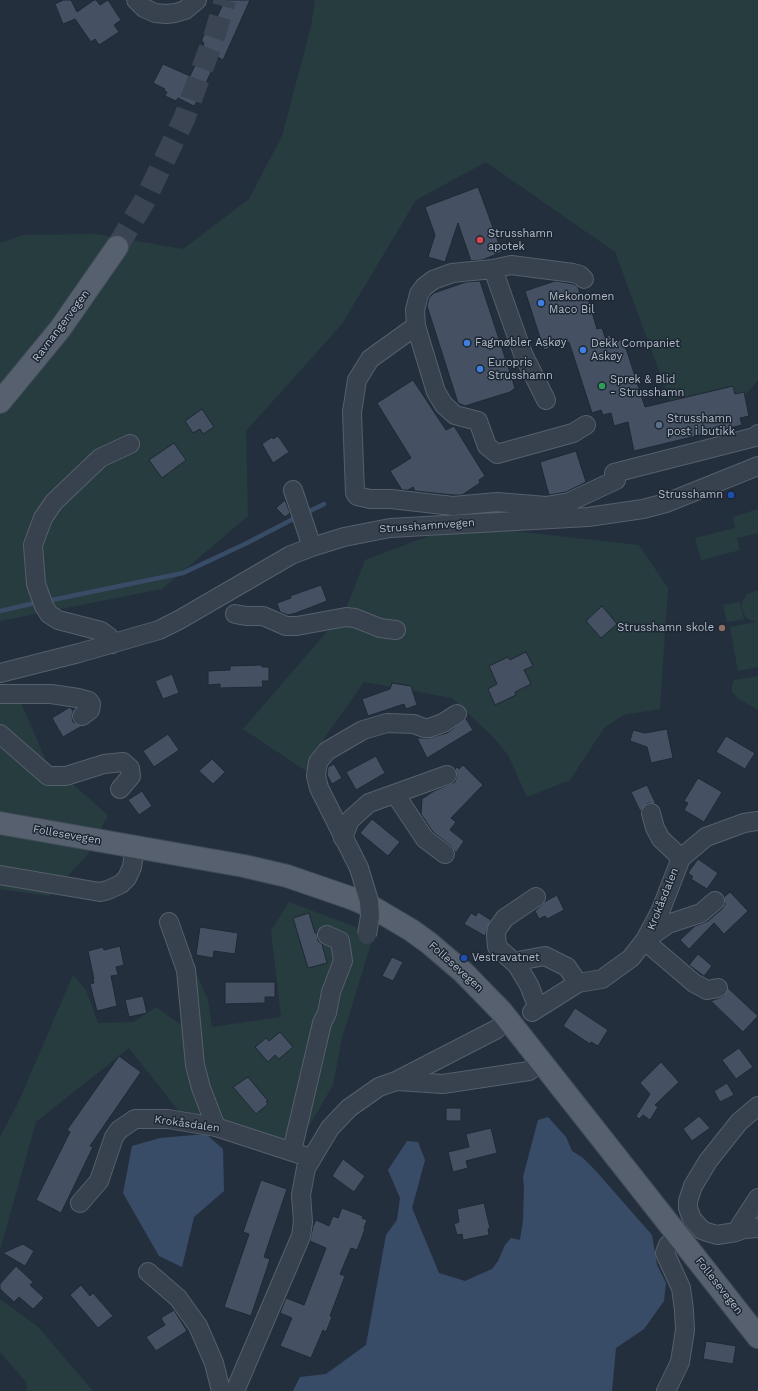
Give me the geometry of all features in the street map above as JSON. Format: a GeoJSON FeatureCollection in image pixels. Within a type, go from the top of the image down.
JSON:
{"type":"FeatureCollection","features":[{"type":"Feature","properties":{"kind":"main road","name":"Ravnangervegen"},"geometry":{"type":"LineString","coordinates":[[0,402],[60,329],[117,246]]}},
{"type":"Feature","properties":{"kind":"main road","name":"Follesevegen"},"geometry":{"type":"LineString","coordinates":[[0,823],[244,866],[287,876],[330,889],[372,907],[429,943],[463,972],[502,1012],[758,1337]]}},
{"type":"Feature","properties":{"kind":"street"},"geometry":{"type":"LineString","coordinates":[[136,0],[144,8],[166,14],[185,10],[197,0]]}},
{"type":"Feature","properties":{"kind":"street"},"geometry":{"type":"LineString","coordinates":[[584,279],[580,275],[573,273],[511,265],[493,269],[452,273],[433,280],[424,287],[419,294],[415,310],[416,326],[436,392],[444,405],[455,415],[478,421],[487,446],[497,454],[573,432],[586,425]]}},
{"type":"Feature","properties":{"kind":"street"},"geometry":{"type":"LineString","coordinates":[[493,269],[523,354],[546,400]]}},
{"type":"Feature","properties":{"kind":"street","name":"Strusshamnvegen"},"geometry":{"type":"LineString","coordinates":[[416,326],[370,359],[357,380],[352,412],[355,493],[357,496],[370,499],[391,498],[452,506],[497,502],[546,506],[569,502],[615,477],[755,438],[758,434]]}},
{"type":"Feature","properties":{"kind":"street"},"geometry":{"type":"LineString","coordinates":[[112,644],[110,637],[101,632],[58,620],[48,614],[36,584],[33,545],[43,518],[54,502],[100,458],[130,444]]}},
{"type":"Feature","properties":{"kind":"street","name":"Strusshamnvegen"},"geometry":{"type":"LineString","coordinates":[[0,673],[112,644],[159,630],[179,620],[311,542],[376,530],[464,523],[516,522],[588,517],[643,509],[666,503],[758,466]]}},
{"type":"Feature","properties":{"kind":"street"},"geometry":{"type":"LineString","coordinates":[[293,490],[311,542]]}},
{"type":"Feature","properties":{"kind":"street"},"geometry":{"type":"LineString","coordinates":[[235,614],[246,616],[264,616],[286,626],[297,626],[337,617],[346,617],[355,618],[380,628],[396,630]]}},
{"type":"Feature","properties":{"kind":"street"},"geometry":{"type":"LineString","coordinates":[[0,694],[64,695],[89,701],[87,712]]}},
{"type":"Feature","properties":{"kind":"street"},"geometry":{"type":"LineString","coordinates":[[367,935],[370,916],[369,901],[359,868],[343,838],[318,782],[317,768],[321,757],[344,739],[363,730],[387,723],[414,724],[424,728],[429,728],[443,723],[457,714]]}},
{"type":"Feature","properties":{"kind":"street"},"geometry":{"type":"LineString","coordinates":[[0,734],[48,776],[66,776],[104,764],[122,762],[130,768],[131,776],[120,788]]}},
{"type":"Feature","properties":{"kind":"street"},"geometry":{"type":"LineString","coordinates":[[343,838],[346,829],[356,813],[369,803],[447,774]]}},
{"type":"Feature","properties":{"kind":"street"},"geometry":{"type":"LineString","coordinates":[[395,794],[425,840],[445,854]]}},
{"type":"Feature","properties":{"kind":"street","name":"Krokåsdalen"},"geometry":{"type":"LineString","coordinates":[[651,813],[655,828],[661,839],[681,858]]}},
{"type":"Feature","properties":{"kind":"street","name":"Krokåsdalen"},"geometry":{"type":"LineString","coordinates":[[536,897],[505,918],[497,929],[497,947],[517,965],[529,985],[535,1010],[578,983],[602,979],[631,958],[645,940],[660,912],[681,858],[706,837],[744,823],[758,821]]}},
{"type":"Feature","properties":{"kind":"street"},"geometry":{"type":"LineString","coordinates":[[0,876],[100,892],[121,884],[127,878],[132,867],[135,846]]}},
{"type":"Feature","properties":{"kind":"street","name":"Krokåsdalen"},"geometry":{"type":"LineString","coordinates":[[645,940],[668,924],[701,913],[715,901]]}},
{"type":"Feature","properties":{"kind":"street"},"geometry":{"type":"LineString","coordinates":[[169,922],[186,970],[195,1065],[201,1088],[216,1127]]}},
{"type":"Feature","properties":{"kind":"street"},"geometry":{"type":"LineString","coordinates":[[292,1151],[322,1023],[327,1013],[331,992],[343,961],[340,941],[327,935]]}},
{"type":"Feature","properties":{"kind":"street","name":"Krokåsdalen"},"geometry":{"type":"LineString","coordinates":[[645,940],[694,983],[707,990],[718,988]]}},
{"type":"Feature","properties":{"kind":"street"},"geometry":{"type":"LineString","coordinates":[[517,965],[524,960],[544,956],[567,967],[578,983]]}},
{"type":"Feature","properties":{"kind":"street"},"geometry":{"type":"LineString","coordinates":[[235,1391],[301,1236],[303,1222],[301,1195],[306,1168],[330,1128],[349,1108],[380,1087],[396,1081],[497,1029]]}},
{"type":"Feature","properties":{"kind":"street"},"geometry":{"type":"LineString","coordinates":[[396,1081],[443,1084],[529,1071],[542,1061]]}},
{"type":"Feature","properties":{"kind":"street"},"geometry":{"type":"LineString","coordinates":[[758,1106],[738,1122],[708,1160],[693,1186],[688,1201],[692,1219],[702,1230],[717,1234],[758,1228]]}},
{"type":"Feature","properties":{"kind":"street","name":"Krokåsdalen"},"geometry":{"type":"LineString","coordinates":[[80,1203],[99,1181],[114,1137],[119,1130],[134,1119],[168,1119],[216,1127],[311,1158]]}},
{"type":"Feature","properties":{"kind":"street"},"geometry":{"type":"LineString","coordinates":[[736,1232],[758,1198]]}},
{"type":"Feature","properties":{"kind":"street"},"geometry":{"type":"LineString","coordinates":[[666,1391],[680,1362],[685,1330],[681,1288],[665,1253],[668,1245],[679,1235]]}},
{"type":"Feature","properties":{"kind":"street"},"geometry":{"type":"LineString","coordinates":[[148,1272],[178,1298],[198,1326],[214,1363],[221,1391]]}},
{"type":"Feature","properties":{"kind":"green space"},"geometry":{"type":"Polygon","coordinates":[[[315,0],[758,0],[758,380],[724,420],[674,411],[615,252],[486,162],[416,200],[342,324],[246,431],[248,516],[162,589],[0,621],[0,243],[23,235],[96,234],[183,249],[249,199],[282,136],[311,27],[315,0]]]}},
{"type":"Feature","properties":{"kind":"green space"},"geometry":{"type":"Polygon","coordinates":[[[758,509],[758,533],[737,538],[740,550],[701,560],[695,538],[735,528],[733,517],[758,509]]]}},
{"type":"Feature","properties":{"kind":"green space"},"geometry":{"type":"Polygon","coordinates":[[[458,525],[639,545],[668,588],[660,709],[623,715],[604,728],[570,780],[527,797],[508,755],[495,739],[452,698],[364,682],[318,747],[306,771],[243,729],[345,611],[365,560],[458,525]]]}},
{"type":"Feature","properties":{"kind":"green space"},"geometry":{"type":"Polygon","coordinates":[[[758,590],[758,667],[738,671],[730,627],[756,622],[746,618],[742,608],[742,603],[747,594],[758,590]]]}},
{"type":"Feature","properties":{"kind":"green space"},"geometry":{"type":"Polygon","coordinates":[[[740,602],[744,619],[727,622],[723,605],[740,602]]]}},
{"type":"Feature","properties":{"kind":"green space"},"geometry":{"type":"Polygon","coordinates":[[[758,676],[758,710],[739,699],[732,692],[732,686],[734,680],[758,676]]]}},
{"type":"Feature","properties":{"kind":"green space"},"geometry":{"type":"Polygon","coordinates":[[[13,684],[46,761],[108,815],[88,854],[49,896],[0,889],[0,685],[13,684]]]}},
{"type":"Feature","properties":{"kind":"green space"},"geometry":{"type":"Polygon","coordinates":[[[289,902],[374,934],[342,1038],[333,1085],[299,1143],[185,1119],[129,1048],[36,1122],[0,1250],[0,1137],[19,1101],[73,975],[86,990],[98,1023],[133,1022],[156,1007],[197,1036],[190,959],[208,1000],[212,1027],[281,1017],[271,931],[289,902]]]}},
{"type":"Feature","properties":{"kind":"green space"},"geometry":{"type":"Polygon","coordinates":[[[0,1299],[38,1327],[93,1391],[27,1391],[26,1382],[0,1352],[0,1299]]]}},
{"type":"Feature","properties":{"kind":"water"},"geometry":{"type":"Polygon","coordinates":[[[548,1117],[566,1137],[572,1151],[583,1158],[595,1170],[652,1235],[657,1265],[666,1283],[664,1301],[644,1329],[616,1348],[612,1391],[293,1391],[300,1377],[326,1374],[366,1345],[386,1235],[397,1220],[400,1198],[388,1170],[407,1141],[418,1142],[425,1160],[412,1208],[439,1273],[465,1281],[492,1269],[498,1261],[505,1245],[511,1238],[520,1240],[523,1221],[523,1177],[538,1120],[548,1117]]]}},
{"type":"Feature","properties":{"kind":"water"},"geometry":{"type":"Polygon","coordinates":[[[206,1134],[223,1149],[224,1191],[194,1217],[182,1267],[159,1256],[123,1193],[132,1146],[160,1138],[206,1134]]]}},
{"type":"Feature","properties":{"kind":"building"},"geometry":{"type":"Polygon","coordinates":[[[63,0],[71,0],[77,12],[94,0],[96,0],[100,5],[108,0],[121,20],[114,25],[119,32],[99,45],[95,39],[91,42],[75,19],[63,24],[55,4],[63,0]]]}},
{"type":"Feature","properties":{"kind":"building"},"geometry":{"type":"Polygon","coordinates":[[[225,0],[250,0],[223,60],[218,57],[198,100],[194,106],[178,98],[176,101],[165,96],[167,92],[164,91],[165,89],[153,83],[163,64],[190,76],[202,50],[204,43],[202,42],[202,39],[210,24],[211,25],[216,19],[225,0]]]}},
{"type":"Feature","properties":{"kind":"building"},"geometry":{"type":"Polygon","coordinates":[[[478,187],[502,252],[482,260],[471,261],[458,223],[445,262],[428,257],[435,235],[425,207],[478,187]]]}},
{"type":"Feature","properties":{"kind":"building"},"geometry":{"type":"Polygon","coordinates":[[[480,281],[515,388],[510,392],[465,406],[458,403],[427,306],[429,298],[434,293],[466,282],[480,281]]]}},
{"type":"Feature","properties":{"kind":"building"},"geometry":{"type":"Polygon","coordinates":[[[555,281],[574,284],[578,287],[582,300],[588,298],[597,329],[602,328],[605,337],[610,335],[613,342],[623,339],[645,407],[733,386],[735,394],[744,392],[749,416],[740,418],[742,425],[634,451],[628,422],[614,426],[611,413],[603,415],[601,410],[592,413],[569,342],[544,350],[525,291],[555,281]]]}},
{"type":"Feature","properties":{"kind":"building"},"geometry":{"type":"Polygon","coordinates":[[[413,380],[446,430],[454,426],[485,476],[479,480],[480,483],[462,495],[415,491],[413,487],[408,490],[402,490],[390,471],[411,458],[377,403],[413,380]]]}},
{"type":"Feature","properties":{"kind":"building"},"geometry":{"type":"Polygon","coordinates":[[[202,409],[214,427],[203,434],[200,429],[193,433],[185,421],[202,409]]]}},
{"type":"Feature","properties":{"kind":"building"},"geometry":{"type":"Polygon","coordinates":[[[278,436],[289,452],[273,463],[262,444],[272,437],[273,439],[278,436]]]}},
{"type":"Feature","properties":{"kind":"building"},"geometry":{"type":"Polygon","coordinates":[[[174,443],[186,460],[162,478],[149,460],[174,443]]]}},
{"type":"Feature","properties":{"kind":"building"},"geometry":{"type":"Polygon","coordinates":[[[576,451],[586,482],[566,492],[549,495],[540,462],[576,451]]]}},
{"type":"Feature","properties":{"kind":"building"},"geometry":{"type":"Polygon","coordinates":[[[285,500],[290,513],[285,517],[276,508],[285,500]]]}},
{"type":"Feature","properties":{"kind":"building"},"geometry":{"type":"Polygon","coordinates":[[[321,585],[327,601],[288,615],[280,612],[277,603],[291,598],[290,596],[321,585]]]}},
{"type":"Feature","properties":{"kind":"building"},"geometry":{"type":"Polygon","coordinates":[[[602,606],[617,624],[601,638],[586,621],[602,606]]]}},
{"type":"Feature","properties":{"kind":"building"},"geometry":{"type":"Polygon","coordinates":[[[526,652],[533,666],[524,670],[531,684],[515,692],[516,695],[495,705],[488,689],[497,684],[489,666],[508,657],[510,660],[526,652]]]}},
{"type":"Feature","properties":{"kind":"building"},"geometry":{"type":"Polygon","coordinates":[[[262,665],[262,667],[269,667],[269,681],[262,681],[263,687],[220,688],[220,684],[208,685],[208,671],[230,670],[230,666],[262,665]]]}},
{"type":"Feature","properties":{"kind":"building"},"geometry":{"type":"Polygon","coordinates":[[[172,674],[179,693],[163,699],[155,681],[172,674]]]}},
{"type":"Feature","properties":{"kind":"building"},"geometry":{"type":"Polygon","coordinates":[[[392,683],[411,686],[417,705],[406,709],[404,704],[368,716],[362,699],[390,689],[392,683]]]}},
{"type":"Feature","properties":{"kind":"building"},"geometry":{"type":"Polygon","coordinates":[[[70,707],[73,711],[73,722],[82,726],[63,737],[52,718],[70,707]]]}},
{"type":"Feature","properties":{"kind":"building"},"geometry":{"type":"Polygon","coordinates":[[[466,719],[473,730],[427,758],[417,738],[429,738],[447,733],[466,719]]]}},
{"type":"Feature","properties":{"kind":"building"},"geometry":{"type":"Polygon","coordinates":[[[667,729],[673,758],[651,763],[647,747],[630,741],[633,730],[645,733],[667,729]]]}},
{"type":"Feature","properties":{"kind":"building"},"geometry":{"type":"Polygon","coordinates":[[[168,734],[179,750],[154,767],[143,751],[168,734]]]}},
{"type":"Feature","properties":{"kind":"building"},"geometry":{"type":"Polygon","coordinates":[[[726,736],[755,753],[745,769],[716,752],[726,736]]]}},
{"type":"Feature","properties":{"kind":"building"},"geometry":{"type":"Polygon","coordinates":[[[376,756],[385,773],[356,790],[346,772],[376,756]]]}},
{"type":"Feature","properties":{"kind":"building"},"geometry":{"type":"Polygon","coordinates":[[[212,759],[225,772],[213,784],[199,771],[212,759]]]}},
{"type":"Feature","properties":{"kind":"building"},"geometry":{"type":"Polygon","coordinates":[[[334,764],[342,778],[332,784],[327,775],[328,767],[334,764]]]}},
{"type":"Feature","properties":{"kind":"building"},"geometry":{"type":"Polygon","coordinates":[[[463,765],[483,785],[451,818],[456,822],[450,830],[464,841],[456,853],[451,846],[433,832],[421,814],[422,799],[434,791],[455,782],[457,776],[455,769],[457,767],[459,769],[463,765]]]}},
{"type":"Feature","properties":{"kind":"building"},"geometry":{"type":"Polygon","coordinates":[[[698,778],[722,792],[704,822],[684,810],[688,803],[684,801],[698,778]]]}},
{"type":"Feature","properties":{"kind":"building"},"geometry":{"type":"Polygon","coordinates":[[[647,785],[656,804],[648,803],[640,811],[631,792],[647,785]]]}},
{"type":"Feature","properties":{"kind":"building"},"geometry":{"type":"Polygon","coordinates":[[[142,791],[152,806],[139,815],[128,800],[142,791]]]}},
{"type":"Feature","properties":{"kind":"building"},"geometry":{"type":"Polygon","coordinates":[[[372,819],[400,842],[388,856],[360,833],[372,819]]]}},
{"type":"Feature","properties":{"kind":"building"},"geometry":{"type":"Polygon","coordinates":[[[698,859],[718,873],[707,889],[691,879],[693,877],[688,873],[698,859]]]}},
{"type":"Feature","properties":{"kind":"building"},"geometry":{"type":"Polygon","coordinates":[[[730,892],[748,911],[724,934],[714,923],[689,949],[680,940],[695,926],[708,921],[722,909],[725,904],[724,897],[730,892]]]}},
{"type":"Feature","properties":{"kind":"building"},"geometry":{"type":"Polygon","coordinates":[[[557,895],[564,910],[547,919],[545,916],[539,919],[535,911],[546,901],[557,895]]]}},
{"type":"Feature","properties":{"kind":"building"},"geometry":{"type":"Polygon","coordinates":[[[478,912],[491,920],[485,936],[464,924],[471,913],[476,916],[478,912]]]}},
{"type":"Feature","properties":{"kind":"building"},"geometry":{"type":"Polygon","coordinates":[[[309,913],[315,933],[317,933],[318,941],[322,944],[327,963],[308,968],[293,918],[309,913]]]}},
{"type":"Feature","properties":{"kind":"building"},"geometry":{"type":"Polygon","coordinates":[[[200,927],[238,933],[235,954],[214,951],[213,958],[196,955],[200,927]]]}},
{"type":"Feature","properties":{"kind":"building"},"geometry":{"type":"Polygon","coordinates":[[[120,946],[124,965],[116,967],[118,975],[111,976],[117,1006],[97,1011],[90,984],[94,983],[94,979],[88,951],[103,947],[104,950],[120,946]]]}},
{"type":"Feature","properties":{"kind":"building"},"geometry":{"type":"Polygon","coordinates":[[[698,954],[712,966],[704,976],[689,965],[698,954]]]}},
{"type":"Feature","properties":{"kind":"building"},"geometry":{"type":"Polygon","coordinates":[[[392,957],[403,962],[393,981],[382,976],[392,957]]]}},
{"type":"Feature","properties":{"kind":"building"},"geometry":{"type":"Polygon","coordinates":[[[225,982],[275,982],[275,997],[265,997],[265,1003],[225,1004],[225,982]]]}},
{"type":"Feature","properties":{"kind":"building"},"geometry":{"type":"Polygon","coordinates":[[[728,988],[758,1016],[743,1032],[711,1001],[724,996],[728,988]]]}},
{"type":"Feature","properties":{"kind":"building"},"geometry":{"type":"Polygon","coordinates":[[[143,996],[147,1013],[129,1017],[125,1000],[143,996]]]}},
{"type":"Feature","properties":{"kind":"building"},"geometry":{"type":"Polygon","coordinates":[[[575,1008],[608,1030],[598,1046],[591,1042],[590,1044],[563,1026],[575,1008]]]}},
{"type":"Feature","properties":{"kind":"building"},"geometry":{"type":"Polygon","coordinates":[[[280,1032],[293,1047],[279,1059],[275,1055],[268,1062],[255,1047],[266,1038],[269,1041],[280,1032]]]}},
{"type":"Feature","properties":{"kind":"building"},"geometry":{"type":"Polygon","coordinates":[[[739,1048],[753,1067],[736,1079],[722,1060],[739,1048]]]}},
{"type":"Feature","properties":{"kind":"building"},"geometry":{"type":"Polygon","coordinates":[[[119,1056],[141,1072],[90,1146],[93,1147],[61,1213],[36,1200],[70,1132],[67,1130],[119,1056]]]}},
{"type":"Feature","properties":{"kind":"building"},"geometry":{"type":"Polygon","coordinates":[[[661,1062],[679,1082],[655,1105],[658,1107],[650,1120],[643,1115],[639,1119],[636,1116],[650,1094],[640,1083],[661,1062]]]}},
{"type":"Feature","properties":{"kind":"building"},"geometry":{"type":"Polygon","coordinates":[[[248,1077],[268,1101],[266,1102],[268,1104],[256,1114],[233,1087],[248,1077]]]}},
{"type":"Feature","properties":{"kind":"building"},"geometry":{"type":"Polygon","coordinates":[[[727,1083],[734,1095],[720,1102],[714,1091],[727,1083]]]}},
{"type":"Feature","properties":{"kind":"building"},"geometry":{"type":"Polygon","coordinates":[[[446,1108],[461,1108],[461,1121],[446,1121],[446,1108]]]}},
{"type":"Feature","properties":{"kind":"building"},"geometry":{"type":"Polygon","coordinates":[[[699,1116],[710,1128],[692,1141],[683,1129],[699,1116]]]}},
{"type":"Feature","properties":{"kind":"building"},"geometry":{"type":"Polygon","coordinates":[[[491,1128],[497,1153],[466,1161],[468,1168],[453,1172],[448,1152],[469,1147],[466,1134],[491,1128]]]}},
{"type":"Feature","properties":{"kind":"building"},"geometry":{"type":"Polygon","coordinates":[[[343,1159],[365,1176],[354,1192],[332,1176],[343,1159]]]}},
{"type":"Feature","properties":{"kind":"building"},"geometry":{"type":"Polygon","coordinates":[[[261,1180],[287,1189],[264,1257],[270,1259],[251,1316],[224,1307],[249,1234],[243,1232],[261,1180]]]}},
{"type":"Feature","properties":{"kind":"building"},"geometry":{"type":"Polygon","coordinates":[[[484,1203],[490,1228],[488,1229],[489,1235],[463,1240],[462,1234],[457,1235],[454,1224],[459,1222],[457,1209],[484,1203]]]}},
{"type":"Feature","properties":{"kind":"building"},"geometry":{"type":"Polygon","coordinates":[[[342,1208],[363,1216],[362,1218],[367,1220],[357,1250],[351,1248],[340,1274],[345,1276],[330,1316],[332,1317],[326,1332],[323,1330],[311,1358],[280,1346],[292,1318],[280,1313],[286,1298],[304,1305],[326,1248],[310,1241],[313,1226],[316,1220],[329,1226],[333,1216],[338,1218],[342,1208]]]}},
{"type":"Feature","properties":{"kind":"building"},"geometry":{"type":"Polygon","coordinates":[[[23,1244],[34,1251],[25,1266],[3,1253],[23,1244]]]}},
{"type":"Feature","properties":{"kind":"building"},"geometry":{"type":"Polygon","coordinates":[[[16,1266],[33,1282],[30,1285],[44,1298],[33,1309],[19,1297],[14,1302],[0,1289],[0,1284],[16,1266]]]}},
{"type":"Feature","properties":{"kind":"building"},"geometry":{"type":"Polygon","coordinates":[[[81,1285],[90,1296],[93,1293],[113,1316],[98,1328],[70,1295],[81,1285]]]}},
{"type":"Feature","properties":{"kind":"building"},"geometry":{"type":"Polygon","coordinates":[[[174,1310],[187,1331],[156,1351],[146,1337],[165,1325],[161,1318],[174,1310]]]}},
{"type":"Feature","properties":{"kind":"building"},"geometry":{"type":"Polygon","coordinates":[[[706,1341],[736,1346],[733,1364],[703,1359],[706,1341]]]}},
{"type":"Feature","properties":{"kind":"waterway"},"geometry":{"type":"LineString","coordinates":[[304,514],[324,504]]}},
{"type":"Feature","properties":{"kind":"waterway"},"geometry":{"type":"LineString","coordinates":[[47,601],[183,573],[245,544],[297,517]]}},
{"type":"Feature","properties":{"kind":"waterway"},"geometry":{"type":"LineString","coordinates":[[0,611],[39,602]]}},
{"type":"Feature","properties":{"kind":"tunnel"},"geometry":{"type":"LineString","coordinates":[[117,247],[145,200],[184,119],[215,34],[225,0]]}},
{"type":"Feature","properties":{"kind":"place","name":"Strusshamn apotek"},"geometry":{"type":"Point","coordinates":[480,240]}},
{"type":"Feature","properties":{"kind":"place","name":"Mekonomen Maco Bil"},"geometry":{"type":"Point","coordinates":[541,303]}},
{"type":"Feature","properties":{"kind":"place","name":"Fagmøbler Askøy"},"geometry":{"type":"Point","coordinates":[467,343]}},
{"type":"Feature","properties":{"kind":"place","name":"Dekk Companiet Askøy"},"geometry":{"type":"Point","coordinates":[583,350]}},
{"type":"Feature","properties":{"kind":"place","name":"Europris Strusshamn"},"geometry":{"type":"Point","coordinates":[480,369]}},
{"type":"Feature","properties":{"kind":"place","name":"Sprek & Blid - Strusshamn"},"geometry":{"type":"Point","coordinates":[602,386]}},
{"type":"Feature","properties":{"kind":"place","name":"Strusshamn post i butikk"},"geometry":{"type":"Point","coordinates":[659,425]}},
{"type":"Feature","properties":{"kind":"place","name":"Strusshamn"},"geometry":{"type":"Point","coordinates":[731,495]}},
{"type":"Feature","properties":{"kind":"place","name":"Strusshamn skole"},"geometry":{"type":"Point","coordinates":[722,628]}},
{"type":"Feature","properties":{"kind":"place","name":"Vestravatnet"},"geometry":{"type":"Point","coordinates":[464,958]}}]}
